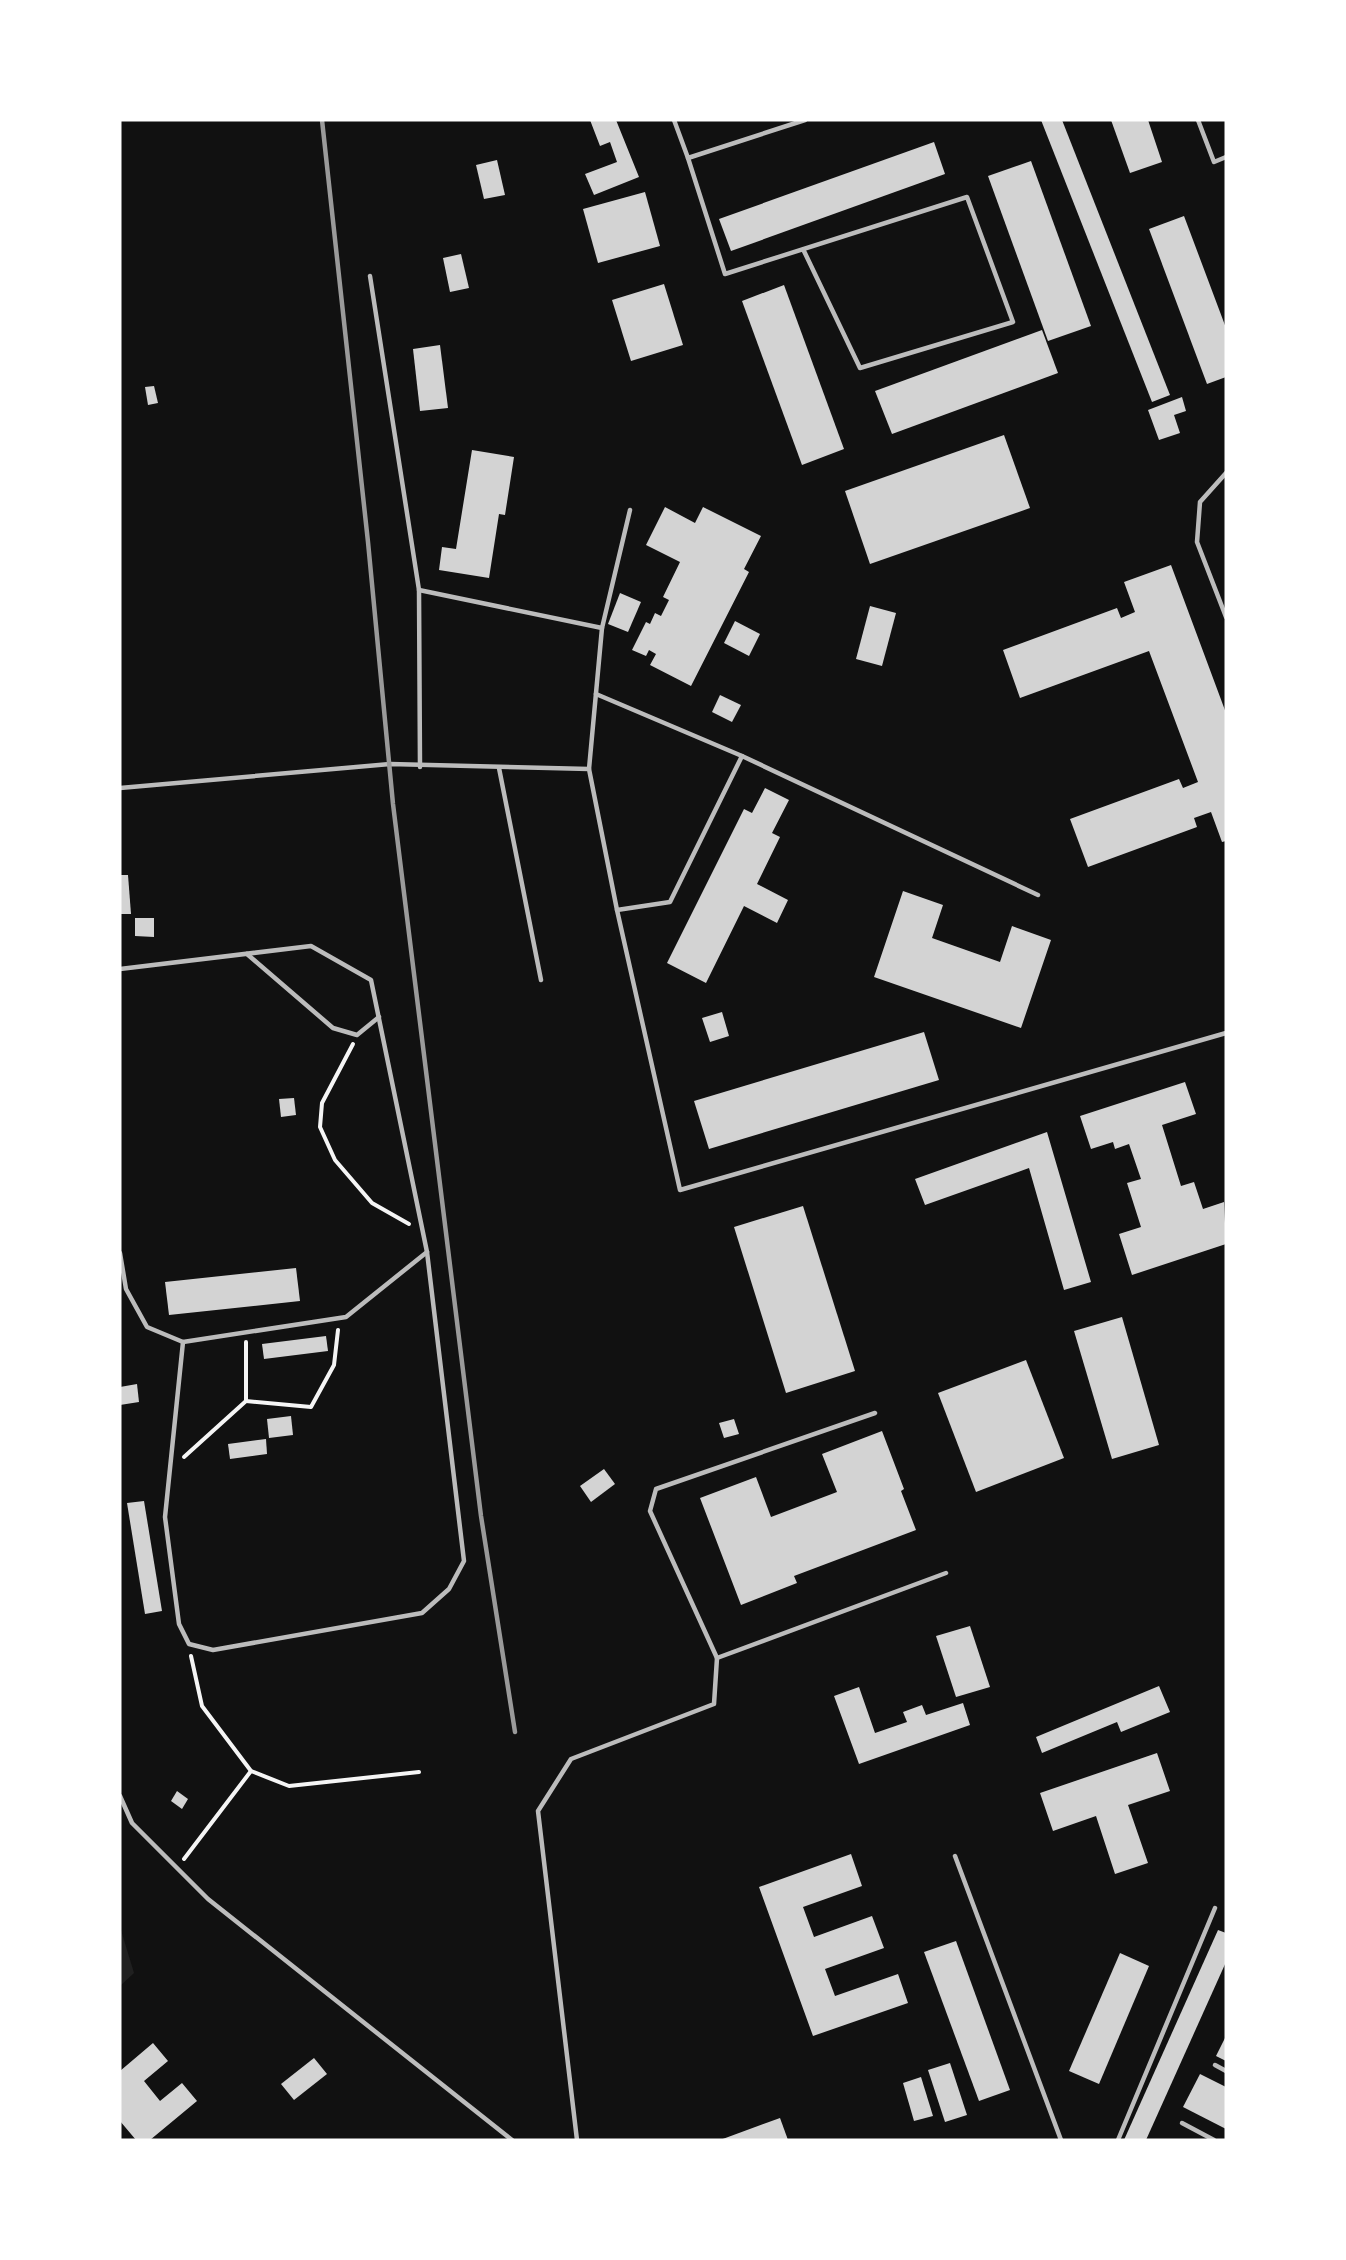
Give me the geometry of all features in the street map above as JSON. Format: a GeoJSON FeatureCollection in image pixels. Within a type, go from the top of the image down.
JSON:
{"type":"FeatureCollection","features":[{"type":"Feature","properties":{"kind":"lane"},"geometry":{"type":"LineString","coordinates":[[674,120],[725,274],[803,249],[967,197],[1013,322],[860,368],[803,249]]}},
{"type":"Feature","properties":{"kind":"lane"},"geometry":{"type":"LineString","coordinates":[[688,158],[805,120]]}},
{"type":"Feature","properties":{"kind":"lane"},"geometry":{"type":"LineString","coordinates":[[1198,120],[1214,162],[1226,157]]}},
{"type":"Feature","properties":{"kind":"lane"},"geometry":{"type":"LineString","coordinates":[[370,276],[419,590],[420,767]]}},
{"type":"Feature","properties":{"kind":"lane"},"geometry":{"type":"LineString","coordinates":[[1226,473],[1200,502],[1197,542],[1226,617]]}},
{"type":"Feature","properties":{"kind":"lane"},"geometry":{"type":"LineString","coordinates":[[630,510],[602,628],[589,769],[617,910],[680,1190],[1226,1033]]}},
{"type":"Feature","properties":{"kind":"lane"},"geometry":{"type":"LineString","coordinates":[[419,590],[602,628]]}},
{"type":"Feature","properties":{"kind":"lane"},"geometry":{"type":"LineString","coordinates":[[596,694],[742,756],[1038,895]]}},
{"type":"Feature","properties":{"kind":"lane"},"geometry":{"type":"LineString","coordinates":[[617,910],[670,902],[742,756]]}},
{"type":"Feature","properties":{"kind":"lane"},"geometry":{"type":"LineString","coordinates":[[120,788],[390,764],[420,767],[589,769]]}},
{"type":"Feature","properties":{"kind":"lane"},"geometry":{"type":"LineString","coordinates":[[499,768],[541,980]]}},
{"type":"Feature","properties":{"kind":"lane"},"geometry":{"type":"LineString","coordinates":[[120,969],[311,946],[371,980],[427,1252],[464,1561],[449,1588],[422,1613],[213,1650],[189,1644],[179,1624],[165,1517],[183,1341]]}},
{"type":"Feature","properties":{"kind":"lane"},"geometry":{"type":"LineString","coordinates":[[247,954],[333,1028],[357,1035],[379,1017]]}},
{"type":"Feature","properties":{"kind":"lane"},"geometry":{"type":"LineString","coordinates":[[120,1253],[126,1289],[147,1327],[183,1341],[346,1317],[427,1252]]}},
{"type":"Feature","properties":{"kind":"lane"},"geometry":{"type":"LineString","coordinates":[[577,2140],[538,1812],[571,1759],[714,1704],[717,1658],[650,1511],[656,1489],[875,1413]]}},
{"type":"Feature","properties":{"kind":"lane"},"geometry":{"type":"LineString","coordinates":[[717,1658],[946,1573]]}},
{"type":"Feature","properties":{"kind":"lane"},"geometry":{"type":"LineString","coordinates":[[120,1796],[132,1823],[208,1899],[512,2140]]}},
{"type":"Feature","properties":{"kind":"lane"},"geometry":{"type":"LineString","coordinates":[[955,1856],[1061,2140]]}},
{"type":"Feature","properties":{"kind":"lane"},"geometry":{"type":"LineString","coordinates":[[1118,2140],[1215,1908]]}},
{"type":"Feature","properties":{"kind":"lane"},"geometry":{"type":"LineString","coordinates":[[1215,2065],[1226,2071]]}},
{"type":"Feature","properties":{"kind":"lane"},"geometry":{"type":"LineString","coordinates":[[1182,2123],[1214,2140]]}},
{"type":"Feature","properties":{"kind":"path"},"geometry":{"type":"LineString","coordinates":[[357,1035],[322,1103],[320,1127],[335,1160],[372,1203],[423,1231]]}},
{"type":"Feature","properties":{"kind":"path"},"geometry":{"type":"LineString","coordinates":[[170,1469],[246,1401],[311,1407],[334,1365],[339,1318]]}},
{"type":"Feature","properties":{"kind":"path"},"geometry":{"type":"LineString","coordinates":[[246,1332],[246,1401]]}},
{"type":"Feature","properties":{"kind":"path"},"geometry":{"type":"LineString","coordinates":[[189,1644],[202,1706],[251,1771],[289,1786],[419,1772]]}},
{"type":"Feature","properties":{"kind":"path"},"geometry":{"type":"LineString","coordinates":[[177,1868],[251,1771]]}},
{"type":"Feature","properties":{"kind":"shaded area"},"geometry":{"type":"Polygon","coordinates":[[[120,1927],[134,1973],[120,1986],[120,1927]]]}},
{"type":"Feature","properties":{"kind":"building"},"geometry":{"type":"Polygon","coordinates":[[[590,120],[616,120],[639,177],[594,195],[585,174],[617,162],[610,142],[600,146],[590,120]]]}},
{"type":"Feature","properties":{"kind":"building"},"geometry":{"type":"Polygon","coordinates":[[[1041,120],[1062,120],[1170,395],[1152,402],[1041,120]]]}},
{"type":"Feature","properties":{"kind":"building"},"geometry":{"type":"Polygon","coordinates":[[[1111,120],[1148,120],[1162,162],[1130,173],[1111,120]]]}},
{"type":"Feature","properties":{"kind":"building"},"geometry":{"type":"Polygon","coordinates":[[[934,142],[945,174],[731,251],[719,219],[934,142]]]}},
{"type":"Feature","properties":{"kind":"building"},"geometry":{"type":"Polygon","coordinates":[[[497,160],[505,195],[484,199],[476,165],[497,160]]]}},
{"type":"Feature","properties":{"kind":"building"},"geometry":{"type":"Polygon","coordinates":[[[1031,161],[1091,326],[1048,341],[988,176],[1031,161]]]}},
{"type":"Feature","properties":{"kind":"building"},"geometry":{"type":"Polygon","coordinates":[[[645,192],[660,246],[598,263],[583,209],[645,192]]]}},
{"type":"Feature","properties":{"kind":"building"},"geometry":{"type":"Polygon","coordinates":[[[1184,216],[1226,328],[1226,377],[1207,384],[1149,229],[1184,216]]]}},
{"type":"Feature","properties":{"kind":"building"},"geometry":{"type":"Polygon","coordinates":[[[461,254],[469,288],[450,292],[443,258],[461,254]]]}},
{"type":"Feature","properties":{"kind":"building"},"geometry":{"type":"Polygon","coordinates":[[[664,284],[683,345],[631,361],[612,300],[664,284]]]}},
{"type":"Feature","properties":{"kind":"building"},"geometry":{"type":"Polygon","coordinates":[[[784,285],[844,449],[802,465],[742,301],[784,285]]]}},
{"type":"Feature","properties":{"kind":"building"},"geometry":{"type":"Polygon","coordinates":[[[1042,330],[1058,373],[892,434],[875,391],[1042,330]]]}},
{"type":"Feature","properties":{"kind":"building"},"geometry":{"type":"Polygon","coordinates":[[[440,345],[448,408],[420,411],[413,349],[440,345]]]}},
{"type":"Feature","properties":{"kind":"building"},"geometry":{"type":"Polygon","coordinates":[[[154,386],[158,403],[148,405],[145,387],[154,386]]]}},
{"type":"Feature","properties":{"kind":"building"},"geometry":{"type":"Polygon","coordinates":[[[1182,397],[1186,411],[1174,415],[1180,433],[1159,440],[1148,410],[1182,397]]]}},
{"type":"Feature","properties":{"kind":"building"},"geometry":{"type":"Polygon","coordinates":[[[1004,435],[1030,508],[870,564],[845,491],[1004,435]]]}},
{"type":"Feature","properties":{"kind":"building"},"geometry":{"type":"Polygon","coordinates":[[[472,450],[514,457],[505,515],[499,514],[489,578],[439,570],[442,547],[456,549],[472,450]]]}},
{"type":"Feature","properties":{"kind":"building"},"geometry":{"type":"Polygon","coordinates":[[[665,507],[695,523],[703,507],[761,536],[744,569],[749,572],[691,686],[650,665],[656,654],[649,650],[646,656],[632,650],[646,622],[650,624],[655,613],[661,616],[669,600],[663,597],[680,562],[646,545],[665,507]]]}},
{"type":"Feature","properties":{"kind":"building"},"geometry":{"type":"Polygon","coordinates":[[[1171,565],[1226,713],[1226,841],[1222,842],[1211,812],[1194,818],[1197,827],[1088,867],[1070,819],[1179,779],[1183,788],[1198,782],[1149,651],[1020,698],[1003,650],[1117,608],[1121,618],[1135,612],[1124,582],[1171,565]]]}},
{"type":"Feature","properties":{"kind":"building"},"geometry":{"type":"Polygon","coordinates":[[[620,593],[641,602],[628,632],[608,624],[620,593]]]}},
{"type":"Feature","properties":{"kind":"building"},"geometry":{"type":"Polygon","coordinates":[[[870,606],[896,613],[882,666],[856,659],[870,606]]]}},
{"type":"Feature","properties":{"kind":"building"},"geometry":{"type":"Polygon","coordinates":[[[735,621],[760,634],[749,656],[724,643],[735,621]]]}},
{"type":"Feature","properties":{"kind":"building"},"geometry":{"type":"Polygon","coordinates":[[[720,695],[741,705],[732,722],[712,712],[720,695]]]}},
{"type":"Feature","properties":{"kind":"building"},"geometry":{"type":"Polygon","coordinates":[[[765,788],[789,800],[772,833],[780,837],[757,884],[788,900],[777,923],[744,906],[706,983],[667,963],[744,809],[752,813],[765,788]]]}},
{"type":"Feature","properties":{"kind":"building"},"geometry":{"type":"Polygon","coordinates":[[[120,875],[128,875],[131,914],[120,914],[120,875]]]}},
{"type":"Feature","properties":{"kind":"building"},"geometry":{"type":"Polygon","coordinates":[[[903,891],[943,905],[932,938],[1000,962],[1012,926],[1051,940],[1021,1028],[874,977],[903,891]]]}},
{"type":"Feature","properties":{"kind":"building"},"geometry":{"type":"Polygon","coordinates":[[[135,918],[154,918],[154,937],[135,936],[135,918]]]}},
{"type":"Feature","properties":{"kind":"building"},"geometry":{"type":"Polygon","coordinates":[[[722,1012],[729,1036],[710,1042],[702,1018],[722,1012]]]}},
{"type":"Feature","properties":{"kind":"building"},"geometry":{"type":"Polygon","coordinates":[[[924,1032],[939,1080],[709,1149],[694,1101],[924,1032]]]}},
{"type":"Feature","properties":{"kind":"building"},"geometry":{"type":"Polygon","coordinates":[[[1185,1082],[1196,1114],[1162,1125],[1181,1186],[1194,1182],[1203,1209],[1224,1202],[1226,1244],[1132,1275],[1119,1234],[1141,1227],[1127,1183],[1141,1179],[1129,1144],[1115,1149],[1113,1142],[1091,1149],[1080,1116],[1185,1082]]]}},
{"type":"Feature","properties":{"kind":"building"},"geometry":{"type":"Polygon","coordinates":[[[294,1098],[296,1115],[281,1117],[279,1099],[294,1098]]]}},
{"type":"Feature","properties":{"kind":"building"},"geometry":{"type":"Polygon","coordinates":[[[1047,1132],[1091,1282],[1064,1290],[1029,1168],[925,1205],[915,1179],[1047,1132]]]}},
{"type":"Feature","properties":{"kind":"building"},"geometry":{"type":"Polygon","coordinates":[[[803,1206],[855,1371],[786,1393],[734,1227],[803,1206]]]}},
{"type":"Feature","properties":{"kind":"building"},"geometry":{"type":"Polygon","coordinates":[[[296,1268],[300,1301],[169,1315],[165,1282],[296,1268]]]}},
{"type":"Feature","properties":{"kind":"building"},"geometry":{"type":"Polygon","coordinates":[[[1122,1317],[1159,1445],[1112,1459],[1074,1331],[1122,1317]]]}},
{"type":"Feature","properties":{"kind":"building"},"geometry":{"type":"Polygon","coordinates":[[[326,1336],[328,1351],[264,1359],[262,1344],[326,1336]]]}},
{"type":"Feature","properties":{"kind":"building"},"geometry":{"type":"Polygon","coordinates":[[[1026,1360],[1064,1458],[976,1492],[938,1393],[1026,1360]]]}},
{"type":"Feature","properties":{"kind":"building"},"geometry":{"type":"Polygon","coordinates":[[[137,1384],[139,1402],[120,1405],[120,1387],[137,1384]]]}},
{"type":"Feature","properties":{"kind":"building"},"geometry":{"type":"Polygon","coordinates":[[[291,1416],[293,1435],[269,1438],[267,1419],[291,1416]]]}},
{"type":"Feature","properties":{"kind":"building"},"geometry":{"type":"Polygon","coordinates":[[[734,1419],[739,1434],[724,1438],[719,1423],[734,1419]]]}},
{"type":"Feature","properties":{"kind":"building"},"geometry":{"type":"Polygon","coordinates":[[[882,1431],[904,1489],[901,1491],[916,1530],[794,1576],[797,1583],[741,1605],[700,1498],[756,1477],[771,1517],[837,1492],[822,1454],[882,1431]]]}},
{"type":"Feature","properties":{"kind":"building"},"geometry":{"type":"Polygon","coordinates":[[[266,1439],[267,1454],[230,1459],[228,1444],[266,1439]]]}},
{"type":"Feature","properties":{"kind":"building"},"geometry":{"type":"Polygon","coordinates":[[[604,1469],[615,1484],[591,1502],[580,1486],[604,1469]]]}},
{"type":"Feature","properties":{"kind":"building"},"geometry":{"type":"Polygon","coordinates":[[[144,1501],[162,1611],[145,1614],[127,1503],[144,1501]]]}},
{"type":"Feature","properties":{"kind":"building"},"geometry":{"type":"Polygon","coordinates":[[[970,1626],[990,1687],[956,1697],[936,1636],[970,1626]]]}},
{"type":"Feature","properties":{"kind":"building"},"geometry":{"type":"Polygon","coordinates":[[[1159,1686],[1170,1712],[1121,1732],[1117,1722],[1042,1753],[1036,1737],[1159,1686]]]}},
{"type":"Feature","properties":{"kind":"building"},"geometry":{"type":"Polygon","coordinates":[[[859,1687],[875,1733],[907,1722],[903,1712],[922,1705],[926,1715],[963,1703],[970,1725],[859,1764],[834,1696],[859,1687]]]}},
{"type":"Feature","properties":{"kind":"building"},"geometry":{"type":"Polygon","coordinates":[[[1157,1753],[1170,1791],[1128,1805],[1148,1863],[1115,1874],[1096,1816],[1053,1831],[1040,1793],[1157,1753]]]}},
{"type":"Feature","properties":{"kind":"building"},"geometry":{"type":"Polygon","coordinates":[[[177,1791],[188,1799],[182,1809],[171,1801],[177,1791]]]}},
{"type":"Feature","properties":{"kind":"building"},"geometry":{"type":"Polygon","coordinates":[[[851,1854],[862,1886],[803,1907],[814,1937],[872,1916],[884,1948],[825,1969],[835,1996],[898,1974],[908,2003],[813,2036],[759,1887],[851,1854]]]}},
{"type":"Feature","properties":{"kind":"building"},"geometry":{"type":"Polygon","coordinates":[[[1218,1930],[1226,1933],[1226,1962],[1146,2140],[1124,2140],[1218,1930]]]}},
{"type":"Feature","properties":{"kind":"building"},"geometry":{"type":"Polygon","coordinates":[[[956,1941],[1010,2090],[979,2101],[924,1952],[956,1941]]]}},
{"type":"Feature","properties":{"kind":"building"},"geometry":{"type":"Polygon","coordinates":[[[1120,1953],[1149,1966],[1099,2084],[1069,2071],[1120,1953]]]}},
{"type":"Feature","properties":{"kind":"building"},"geometry":{"type":"Polygon","coordinates":[[[1226,2036],[1226,2061],[1216,2056],[1226,2036]]]}},
{"type":"Feature","properties":{"kind":"building"},"geometry":{"type":"Polygon","coordinates":[[[153,2043],[168,2061],[144,2081],[160,2101],[182,2083],[197,2101],[150,2140],[136,2140],[120,2121],[120,2071],[153,2043]]]}},
{"type":"Feature","properties":{"kind":"building"},"geometry":{"type":"Polygon","coordinates":[[[314,2058],[327,2074],[294,2100],[281,2084],[314,2058]]]}},
{"type":"Feature","properties":{"kind":"building"},"geometry":{"type":"Polygon","coordinates":[[[950,2063],[967,2115],[945,2122],[928,2070],[950,2063]]]}},
{"type":"Feature","properties":{"kind":"building"},"geometry":{"type":"Polygon","coordinates":[[[1200,2074],[1226,2087],[1226,2129],[1183,2107],[1200,2074]]]}},
{"type":"Feature","properties":{"kind":"building"},"geometry":{"type":"Polygon","coordinates":[[[921,2077],[933,2116],[914,2121],[903,2083],[921,2077]]]}},
{"type":"Feature","properties":{"kind":"building"},"geometry":{"type":"Polygon","coordinates":[[[780,2118],[788,2140],[720,2140],[780,2118]]]}},
{"type":"Feature","properties":{"kind":"railway"},"geometry":{"type":"LineString","coordinates":[[322,120],[368,542],[393,804],[481,1516],[515,1732]]}}]}
